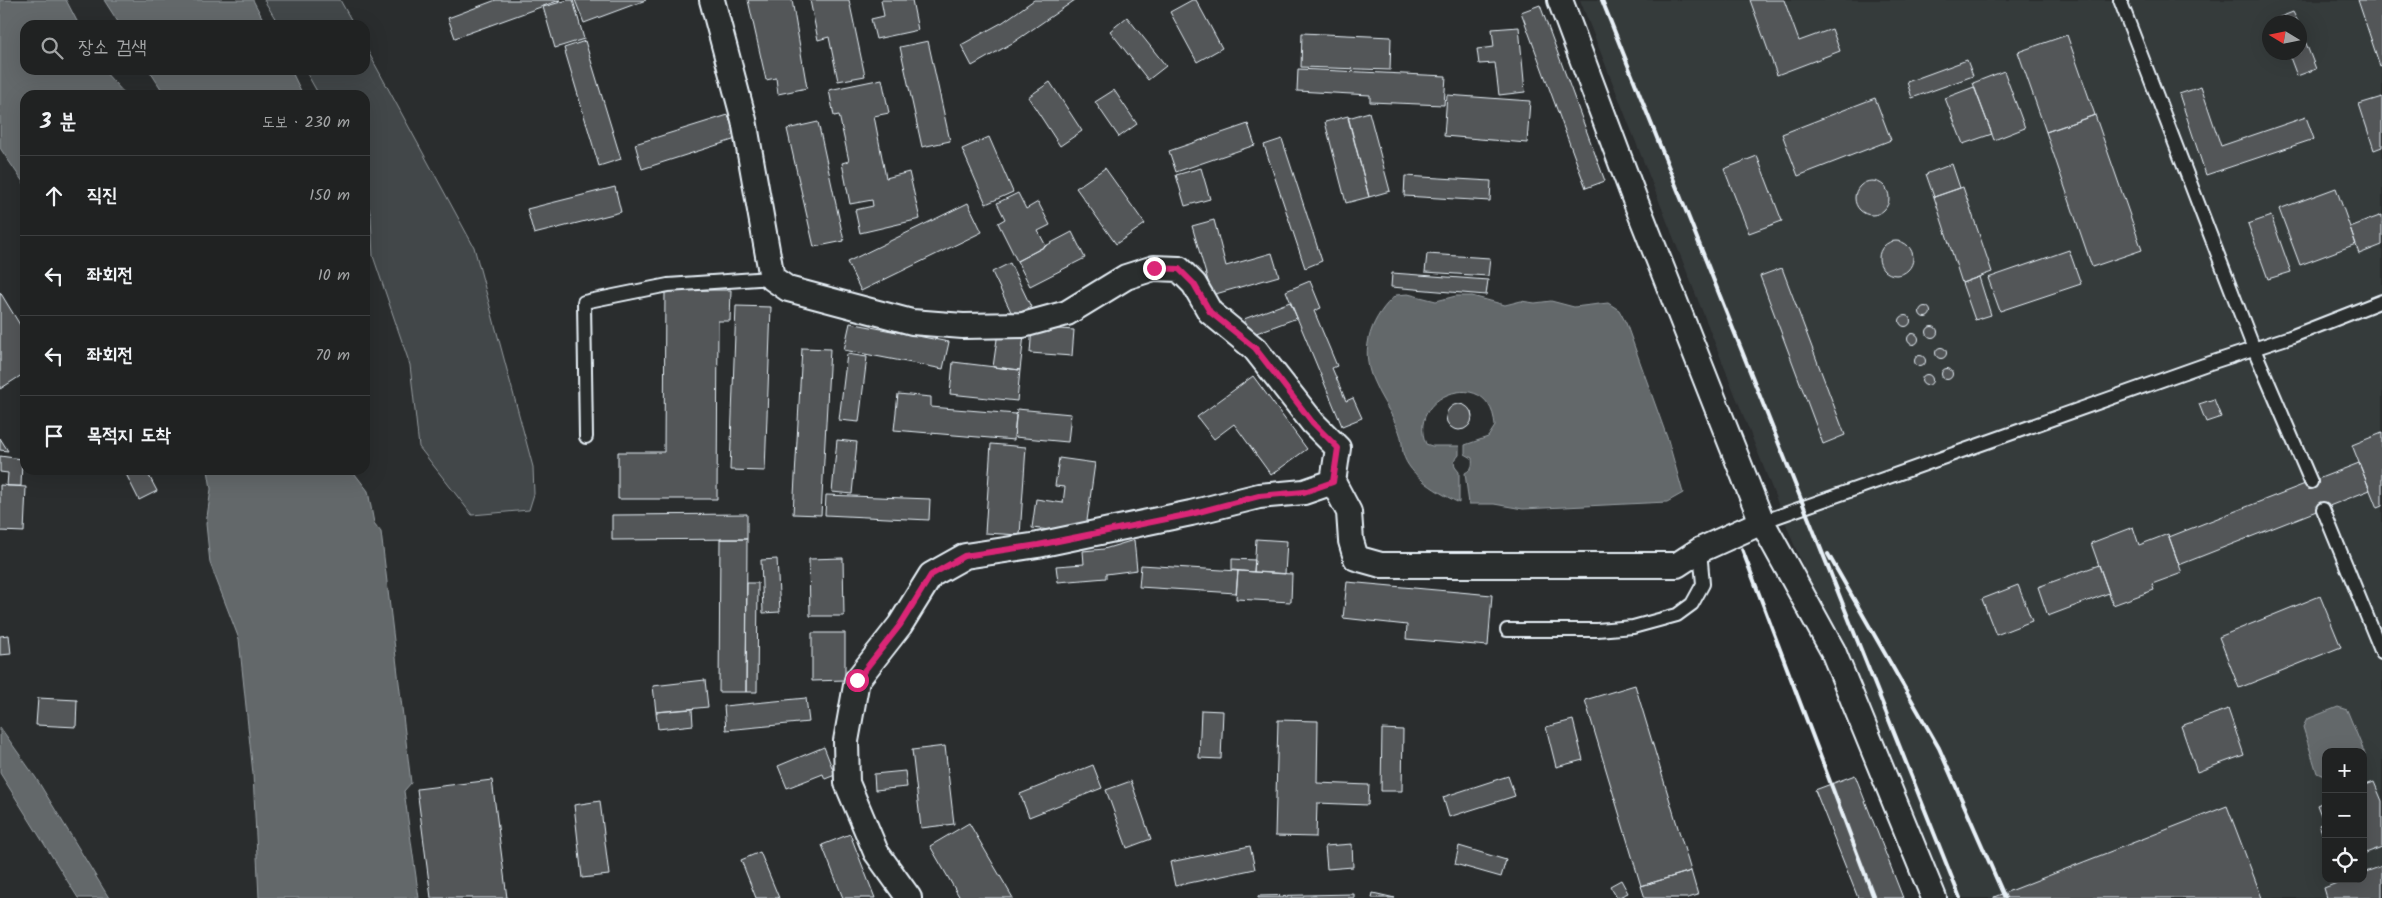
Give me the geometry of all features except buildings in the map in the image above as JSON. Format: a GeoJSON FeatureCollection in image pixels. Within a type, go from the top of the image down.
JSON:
{"type":"FeatureCollection","features":[{"type":"Feature","properties":{"kind":"street"},"geometry":{"type":"LineString","coordinates":[[712,0],[744,120],[772,278],[788,289],[912,322],[963,326],[1023,325],[1068,313],[1126,277],[1154,268],[1179,269],[1194,284],[1210,312],[1255,348],[1313,423],[1338,448],[1333,482],[1349,512],[1350,540],[1356,558],[1381,565],[1677,565],[1700,550],[1762,522]]}},
{"type":"Feature","properties":{"kind":"street"},"geometry":{"type":"LineString","coordinates":[[1560,0],[1635,200],[1762,522],[1833,651],[1934,898]]}},
{"type":"Feature","properties":{"kind":"street"},"geometry":{"type":"LineString","coordinates":[[908,898],[876,852],[847,783],[846,741],[857,680],[900,625],[931,575],[964,556],[1038,545],[1191,514],[1259,496],[1304,492],[1333,482]]}},
{"type":"Feature","properties":{"kind":"lane"},"geometry":{"type":"LineString","coordinates":[[2120,0],[2254,349],[2312,482]]}},
{"type":"Feature","properties":{"kind":"lane"},"geometry":{"type":"LineString","coordinates":[[586,437],[584,302],[668,285],[772,278]]}},
{"type":"Feature","properties":{"kind":"lane"},"geometry":{"type":"LineString","coordinates":[[1762,522],[2290,337],[2382,301]]}},
{"type":"Feature","properties":{"kind":"lane"},"geometry":{"type":"LineString","coordinates":[[2323,509],[2382,653]]}},
{"type":"Feature","properties":{"kind":"lane"},"geometry":{"type":"LineString","coordinates":[[1507,630],[1597,630],[1633,627],[1677,616],[1692,604],[1703,584],[1700,550]]}},
{"type":"Feature","properties":{"kind":"shaded area"},"geometry":{"type":"Polygon","coordinates":[[[0,0],[66,0],[76,20],[20,20],[20,75],[108,75],[121,90],[20,90],[20,178],[0,148],[0,0]]]}},
{"type":"Feature","properties":{"kind":"shaded area"},"geometry":{"type":"Polygon","coordinates":[[[104,0],[253,0],[263,20],[117,20],[104,0]]]}},
{"type":"Feature","properties":{"kind":"shaded area"},"geometry":{"type":"Polygon","coordinates":[[[264,0],[340,0],[351,20],[276,20],[264,0]]]}},
{"type":"Feature","properties":{"kind":"shaded area"},"geometry":{"type":"Polygon","coordinates":[[[1580,0],[2382,0],[2382,898],[1933,898],[1580,0]]]}},
{"type":"Feature","properties":{"kind":"shaded area"},"geometry":{"type":"Polygon","coordinates":[[[370,55],[474,247],[533,467],[534,494],[529,510],[472,515],[419,447],[410,365],[373,256],[370,213],[370,90],[316,90],[308,75],[370,75],[370,55]]]}},
{"type":"Feature","properties":{"kind":"shaded area"},"geometry":{"type":"Polygon","coordinates":[[[152,75],[293,75],[301,90],[162,90],[152,75]]]}},
{"type":"Feature","properties":{"kind":"shaded area"},"geometry":{"type":"Polygon","coordinates":[[[1408,294],[1436,301],[1456,296],[1472,296],[1505,305],[1521,301],[1535,303],[1551,301],[1574,307],[1608,303],[1619,310],[1626,323],[1668,440],[1683,493],[1667,502],[1523,509],[1494,504],[1469,504],[1465,473],[1471,469],[1472,458],[1465,454],[1465,445],[1488,437],[1495,426],[1490,407],[1480,396],[1466,392],[1451,393],[1438,400],[1427,412],[1423,427],[1426,444],[1432,446],[1459,446],[1459,455],[1454,461],[1455,467],[1459,472],[1459,503],[1426,483],[1418,477],[1406,462],[1400,434],[1373,380],[1367,356],[1370,333],[1380,313],[1396,295],[1408,294]]]}},
{"type":"Feature","properties":{"kind":"shaded area"},"geometry":{"type":"Polygon","coordinates":[[[209,475],[356,475],[368,491],[374,523],[381,532],[411,783],[404,791],[419,898],[259,898],[253,774],[239,639],[210,563],[206,524],[211,489],[209,475]]]}},
{"type":"Feature","properties":{"kind":"shaded area"},"geometry":{"type":"Polygon","coordinates":[[[2338,707],[2347,710],[2363,748],[2322,748],[2322,775],[2317,773],[2303,727],[2307,719],[2338,707]]]}},
{"type":"Feature","properties":{"kind":"shaded area"},"geometry":{"type":"Polygon","coordinates":[[[0,727],[36,778],[109,898],[78,898],[0,773],[0,727]]]}},
{"type":"Feature","properties":{"kind":"railway"},"geometry":{"type":"LineString","coordinates":[[1602,0],[1960,898]]}},
{"type":"Feature","properties":{"kind":"railway"},"geometry":{"type":"LineString","coordinates":[[1742,549],[1874,898]]}},
{"type":"Feature","properties":{"kind":"railway"},"geometry":{"type":"LineString","coordinates":[[1828,554],[1939,748],[2005,898]]}},
{"type":"Feature","properties":{"kind":"route"},"geometry":{"type":"LineString","coordinates":[[857,680],[900,625],[931,575],[964,556],[1038,545],[1191,514],[1259,496],[1304,492],[1333,482],[1338,448],[1313,423],[1255,348],[1210,312],[1194,284],[1179,269],[1154,268]]}}]}
